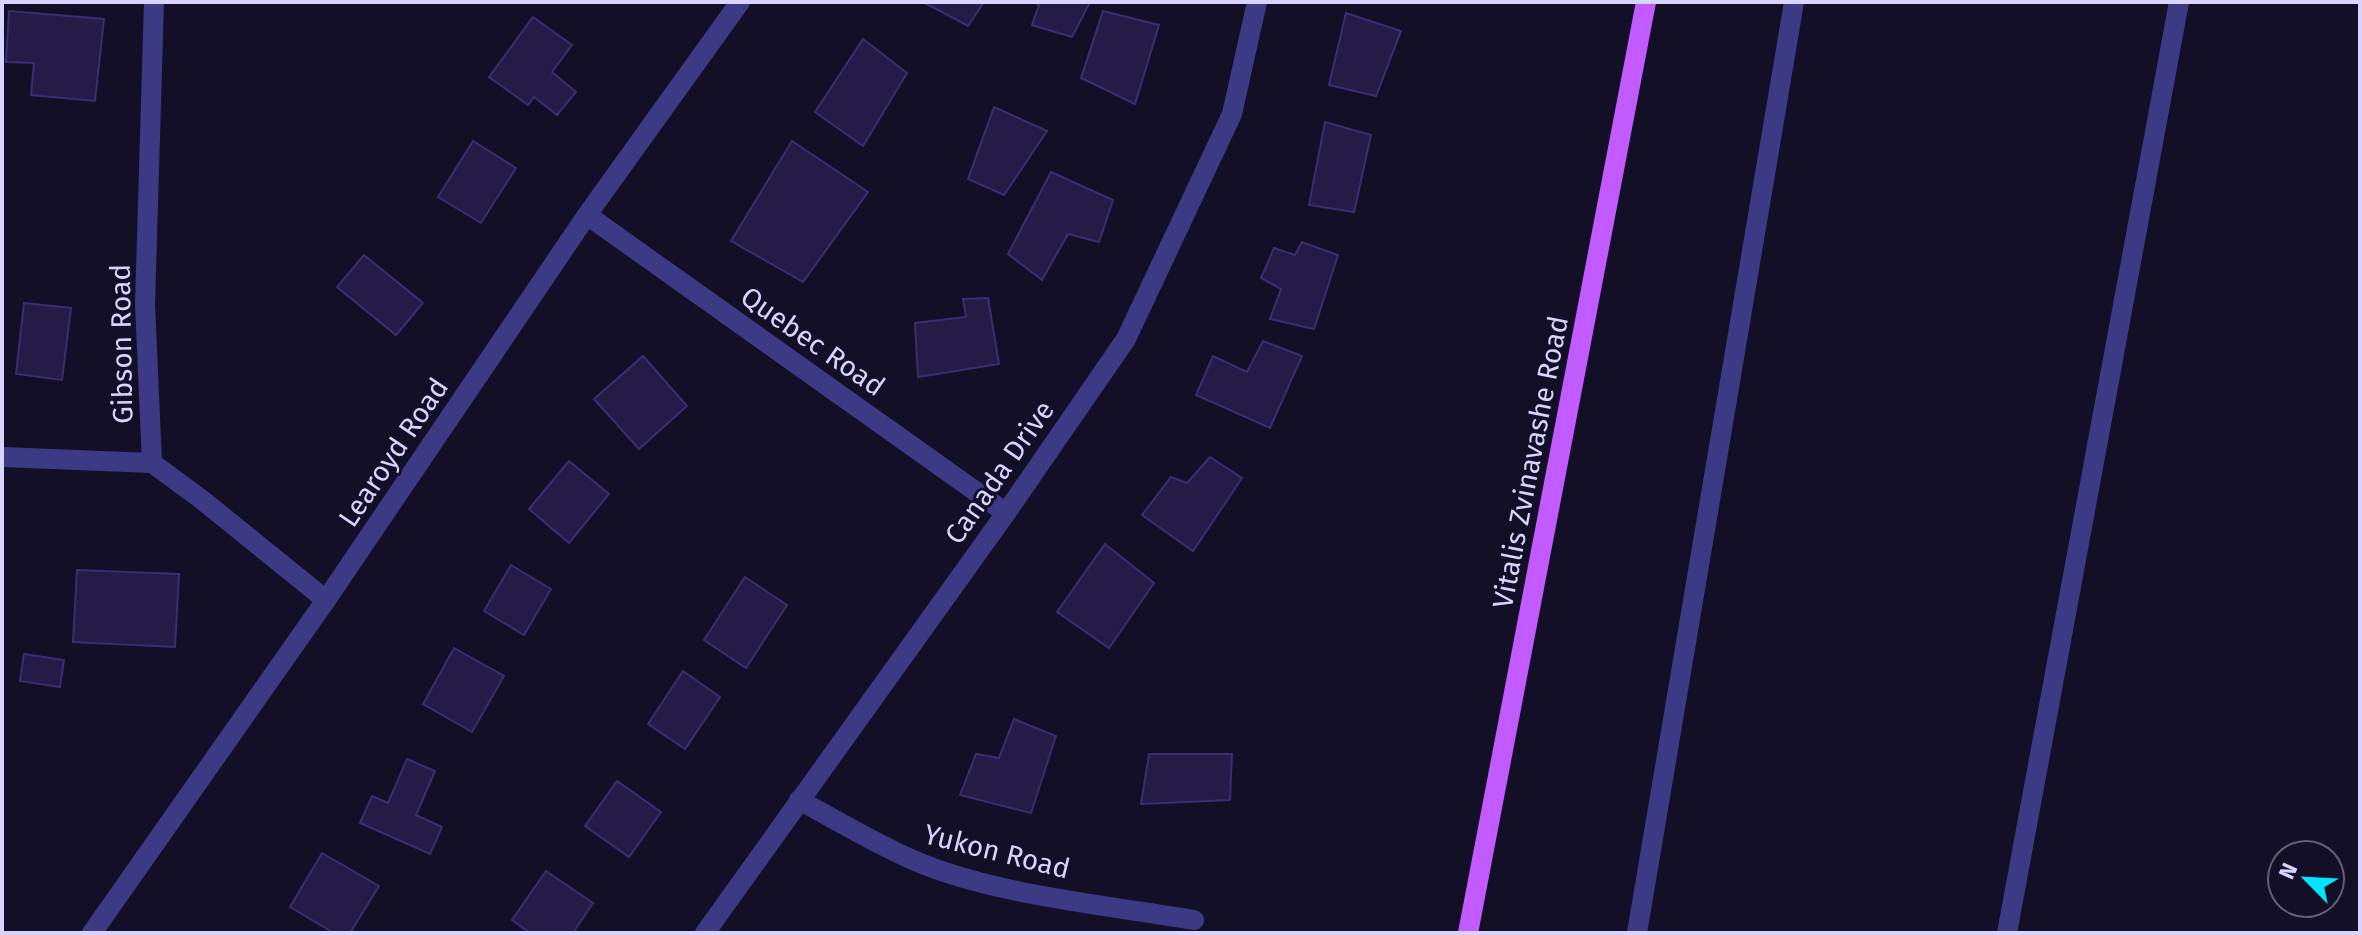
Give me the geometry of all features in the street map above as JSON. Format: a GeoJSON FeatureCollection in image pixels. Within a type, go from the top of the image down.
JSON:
{"type":"FeatureCollection","features":[{"type":"Feature","properties":{"kind":"main road","name":"Vitalis Zvinavashe Road"},"geometry":{"type":"LineString","coordinates":[[1469,933],[1646,2]]}},
{"type":"Feature","properties":{"kind":"street","name":"Gibson Road"},"geometry":{"type":"LineString","coordinates":[[154,2],[145,304],[152,463],[326,600]]}},
{"type":"Feature","properties":{"kind":"street","name":"Learoyd Road"},"geometry":{"type":"LineString","coordinates":[[92,933],[326,600],[587,215],[740,2]]}},
{"type":"Feature","properties":{"kind":"street","name":"Canada Drive"},"geometry":{"type":"LineString","coordinates":[[705,933],[1006,513],[1126,339],[1232,114],[1257,2]]}},
{"type":"Feature","properties":{"kind":"street"},"geometry":{"type":"LineString","coordinates":[[1637,933],[1794,2]]}},
{"type":"Feature","properties":{"kind":"street"},"geometry":{"type":"LineString","coordinates":[[2007,933],[2179,2]]}},
{"type":"Feature","properties":{"kind":"street","name":"Quebec Road"},"geometry":{"type":"LineString","coordinates":[[587,215],[1006,513]]}},
{"type":"Feature","properties":{"kind":"street"},"geometry":{"type":"LineString","coordinates":[[2,457],[152,463]]}},
{"type":"Feature","properties":{"kind":"street","name":"Yukon Road"},"geometry":{"type":"LineString","coordinates":[[799,800],[913,860],[962,876],[1013,889],[1194,920]]}},
{"type":"Feature","properties":{"kind":"building"},"geometry":{"type":"Polygon","coordinates":[[[923,2],[984,2],[968,26],[923,2]]]}},
{"type":"Feature","properties":{"kind":"building"},"geometry":{"type":"Polygon","coordinates":[[[1033,2],[1090,2],[1072,37],[1032,25],[1039,5],[1033,2]]]}},
{"type":"Feature","properties":{"kind":"building"},"geometry":{"type":"Polygon","coordinates":[[[9,11],[104,19],[95,101],[31,95],[34,63],[6,62],[9,11]]]}},
{"type":"Feature","properties":{"kind":"building"},"geometry":{"type":"Polygon","coordinates":[[[1103,11],[1159,25],[1135,104],[1081,78],[1103,11]]]}},
{"type":"Feature","properties":{"kind":"building"},"geometry":{"type":"Polygon","coordinates":[[[1346,13],[1401,31],[1376,96],[1329,85],[1346,13]]]}},
{"type":"Feature","properties":{"kind":"building"},"geometry":{"type":"Polygon","coordinates":[[[533,17],[572,45],[552,72],[576,92],[557,115],[534,97],[528,105],[489,77],[533,17]]]}},
{"type":"Feature","properties":{"kind":"building"},"geometry":{"type":"Polygon","coordinates":[[[863,39],[907,73],[863,146],[815,112],[863,39]]]}},
{"type":"Feature","properties":{"kind":"building"},"geometry":{"type":"Polygon","coordinates":[[[994,107],[1047,131],[1004,195],[968,179],[994,107]]]}},
{"type":"Feature","properties":{"kind":"building"},"geometry":{"type":"Polygon","coordinates":[[[1325,122],[1371,135],[1354,212],[1309,205],[1325,122]]]}},
{"type":"Feature","properties":{"kind":"building"},"geometry":{"type":"Polygon","coordinates":[[[473,141],[516,168],[481,223],[438,197],[473,141]]]}},
{"type":"Feature","properties":{"kind":"building"},"geometry":{"type":"Polygon","coordinates":[[[792,141],[868,192],[803,282],[731,241],[792,141]]]}},
{"type":"Feature","properties":{"kind":"building"},"geometry":{"type":"Polygon","coordinates":[[[1051,172],[1113,200],[1099,242],[1068,234],[1042,280],[1008,254],[1051,172]]]}},
{"type":"Feature","properties":{"kind":"building"},"geometry":{"type":"Polygon","coordinates":[[[1302,242],[1338,255],[1314,329],[1270,319],[1281,289],[1261,278],[1274,248],[1295,255],[1302,242]]]}},
{"type":"Feature","properties":{"kind":"building"},"geometry":{"type":"Polygon","coordinates":[[[364,255],[423,303],[396,335],[337,287],[364,255]]]}},
{"type":"Feature","properties":{"kind":"building"},"geometry":{"type":"Polygon","coordinates":[[[988,298],[999,364],[918,377],[915,323],[966,317],[963,299],[988,298]]]}},
{"type":"Feature","properties":{"kind":"building"},"geometry":{"type":"Polygon","coordinates":[[[24,303],[71,308],[62,380],[16,374],[24,303]]]}},
{"type":"Feature","properties":{"kind":"building"},"geometry":{"type":"Polygon","coordinates":[[[1263,341],[1302,356],[1270,428],[1196,395],[1213,356],[1247,372],[1263,341]]]}},
{"type":"Feature","properties":{"kind":"building"},"geometry":{"type":"Polygon","coordinates":[[[643,356],[687,406],[639,449],[594,399],[643,356]]]}},
{"type":"Feature","properties":{"kind":"building"},"geometry":{"type":"Polygon","coordinates":[[[1210,457],[1242,478],[1193,551],[1142,515],[1171,477],[1187,483],[1210,457]]]}},
{"type":"Feature","properties":{"kind":"building"},"geometry":{"type":"Polygon","coordinates":[[[569,461],[609,494],[569,543],[529,509],[569,461]]]}},
{"type":"Feature","properties":{"kind":"building"},"geometry":{"type":"Polygon","coordinates":[[[1105,544],[1154,583],[1109,648],[1057,612],[1105,544]]]}},
{"type":"Feature","properties":{"kind":"building"},"geometry":{"type":"Polygon","coordinates":[[[511,565],[551,589],[524,635],[484,611],[511,565]]]}},
{"type":"Feature","properties":{"kind":"building"},"geometry":{"type":"Polygon","coordinates":[[[77,570],[179,574],[175,647],[73,642],[77,570]]]}},
{"type":"Feature","properties":{"kind":"building"},"geometry":{"type":"Polygon","coordinates":[[[745,577],[787,605],[746,668],[704,640],[745,577]]]}},
{"type":"Feature","properties":{"kind":"building"},"geometry":{"type":"Polygon","coordinates":[[[454,648],[504,676],[472,732],[423,704],[454,648]]]}},
{"type":"Feature","properties":{"kind":"building"},"geometry":{"type":"Polygon","coordinates":[[[24,654],[64,660],[60,687],[20,681],[24,654]]]}},
{"type":"Feature","properties":{"kind":"building"},"geometry":{"type":"Polygon","coordinates":[[[683,671],[720,697],[685,749],[648,724],[683,671]]]}},
{"type":"Feature","properties":{"kind":"building"},"geometry":{"type":"Polygon","coordinates":[[[1014,719],[1056,736],[1031,813],[960,795],[976,754],[999,758],[1014,719]]]}},
{"type":"Feature","properties":{"kind":"building"},"geometry":{"type":"Polygon","coordinates":[[[1149,754],[1232,754],[1230,800],[1141,804],[1149,754]]]}},
{"type":"Feature","properties":{"kind":"building"},"geometry":{"type":"Polygon","coordinates":[[[407,759],[435,771],[416,815],[442,827],[430,854],[360,823],[372,796],[388,803],[407,759]]]}},
{"type":"Feature","properties":{"kind":"building"},"geometry":{"type":"Polygon","coordinates":[[[617,781],[661,812],[629,857],[585,826],[617,781]]]}},
{"type":"Feature","properties":{"kind":"building"},"geometry":{"type":"Polygon","coordinates":[[[322,853],[379,886],[350,933],[334,933],[290,907],[322,853]]]}},
{"type":"Feature","properties":{"kind":"building"},"geometry":{"type":"Polygon","coordinates":[[[546,871],[593,903],[573,933],[530,933],[512,920],[546,871]]]}}]}
